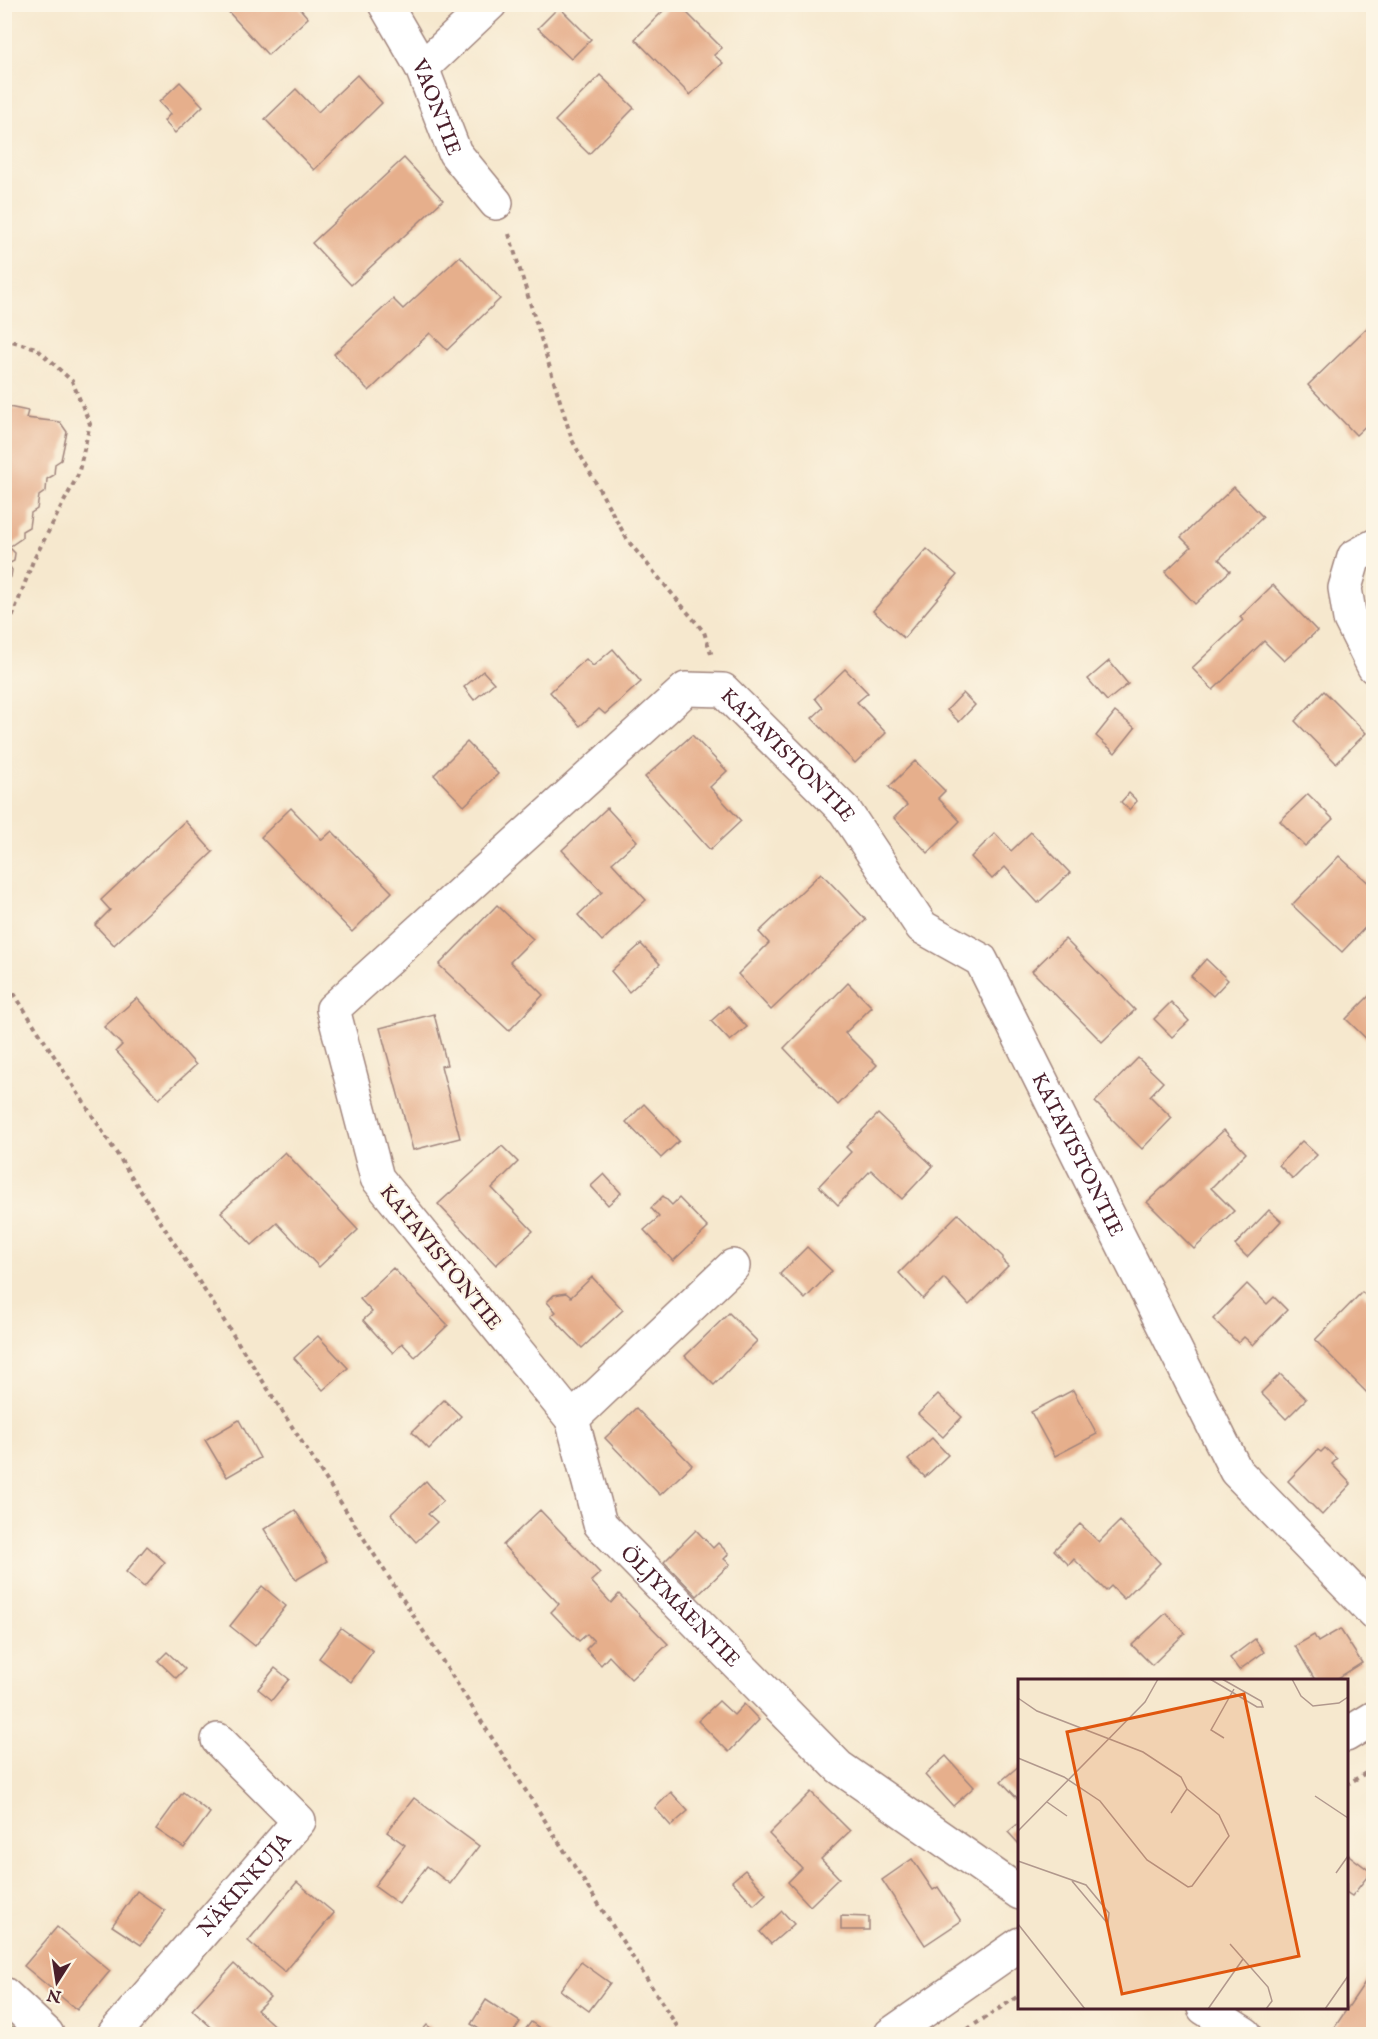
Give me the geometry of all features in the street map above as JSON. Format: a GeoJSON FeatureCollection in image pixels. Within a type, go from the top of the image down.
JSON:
{"type":"FeatureCollection","features":[{"type":"Feature","properties":{"kind":"street","name":"VAONTIE"},"geometry":{"type":"LineString","coordinates":[[385,4],[422,68],[455,153],[496,202]]}},
{"type":"Feature","properties":{"kind":"street"},"geometry":{"type":"LineString","coordinates":[[422,68],[490,4]]}},
{"type":"Feature","properties":{"kind":"street"},"geometry":{"type":"LineString","coordinates":[[1374,546],[1354,557],[1345,588],[1350,619],[1374,667]]}},
{"type":"Feature","properties":{"kind":"street","name":"KATAVISTONTIE"},"geometry":{"type":"LineString","coordinates":[[572,1419],[377,1178],[333,1009],[686,689],[723,690],[845,811],[922,927],[981,960],[1236,1471],[1374,1613]]}},
{"type":"Feature","properties":{"kind":"street"},"geometry":{"type":"LineString","coordinates":[[572,1419],[734,1266]]}},
{"type":"Feature","properties":{"kind":"street","name":"ÖLJYMÄENTIE"},"geometry":{"type":"LineString","coordinates":[[572,1419],[600,1524],[839,1767],[1018,1892]]}},
{"type":"Feature","properties":{"kind":"street"},"geometry":{"type":"LineString","coordinates":[[1348,1734],[1374,1718]]}},
{"type":"Feature","properties":{"kind":"street","name":"NÄKINKUJA"},"geometry":{"type":"LineString","coordinates":[[114,2034],[299,1821],[218,1740]]}},
{"type":"Feature","properties":{"kind":"street"},"geometry":{"type":"LineString","coordinates":[[891,2034],[1018,1945]]}},
{"type":"Feature","properties":{"kind":"street"},"geometry":{"type":"LineString","coordinates":[[4,1994],[47,2034]]}},
{"type":"Feature","properties":{"kind":"street"},"geometry":{"type":"LineString","coordinates":[[1207,2009],[1245,2034]]}},
{"type":"Feature","properties":{"kind":"path"},"geometry":{"type":"LineString","coordinates":[[496,202],[512,242],[572,440],[628,541],[704,632],[723,690]]}},
{"type":"Feature","properties":{"kind":"path"},"geometry":{"type":"LineString","coordinates":[[4,339],[36,348],[72,381],[90,424],[78,475],[33,561],[4,640]]}},
{"type":"Feature","properties":{"kind":"path"},"geometry":{"type":"LineString","coordinates":[[4,978],[682,2034]]}},
{"type":"Feature","properties":{"kind":"path"},"geometry":{"type":"LineString","coordinates":[[1348,1784],[1374,1768]]}},
{"type":"Feature","properties":{"kind":"path"},"geometry":{"type":"LineString","coordinates":[[960,2034],[1018,1996]]}},
{"type":"Feature","properties":{"kind":"green space"},"geometry":{"type":"Polygon","coordinates":[[[5,2013],[28,2034],[5,2034],[5,2013]]]}},
{"type":"Feature","properties":{"kind":"building"},"geometry":{"type":"Polygon","coordinates":[[[230,4],[296,4],[308,18],[268,55],[225,8],[230,4]]]}},
{"type":"Feature","properties":{"kind":"building"},"geometry":{"type":"Polygon","coordinates":[[[670,4],[678,4],[722,48],[714,55],[723,63],[690,95],[635,39],[670,4]]]}},
{"type":"Feature","properties":{"kind":"building"},"geometry":{"type":"Polygon","coordinates":[[[559,7],[591,39],[571,59],[538,28],[559,7]]]}},
{"type":"Feature","properties":{"kind":"building"},"geometry":{"type":"Polygon","coordinates":[[[357,75],[382,103],[314,170],[265,119],[296,89],[318,112],[357,75]]]}},
{"type":"Feature","properties":{"kind":"building"},"geometry":{"type":"Polygon","coordinates":[[[600,75],[634,108],[589,154],[555,121],[600,75]]]}},
{"type":"Feature","properties":{"kind":"building"},"geometry":{"type":"Polygon","coordinates":[[[180,82],[203,106],[175,133],[164,121],[170,114],[159,102],[180,82]]]}},
{"type":"Feature","properties":{"kind":"building"},"geometry":{"type":"Polygon","coordinates":[[[404,158],[443,200],[351,285],[312,243],[404,158]]]}},
{"type":"Feature","properties":{"kind":"building"},"geometry":{"type":"Polygon","coordinates":[[[460,256],[500,299],[447,350],[430,333],[369,391],[334,354],[393,299],[403,309],[460,256]]]}},
{"type":"Feature","properties":{"kind":"building"},"geometry":{"type":"Polygon","coordinates":[[[1374,321],[1374,393],[1370,396],[1374,399],[1374,418],[1356,435],[1308,385],[1374,321]]]}},
{"type":"Feature","properties":{"kind":"building"},"geometry":{"type":"Polygon","coordinates":[[[4,406],[28,411],[26,418],[60,422],[67,432],[61,460],[55,464],[54,475],[47,479],[46,491],[39,496],[37,509],[31,513],[29,527],[22,531],[22,538],[9,547],[15,553],[14,561],[8,564],[12,570],[11,577],[4,581],[4,406]]]}},
{"type":"Feature","properties":{"kind":"building"},"geometry":{"type":"Polygon","coordinates":[[[1234,487],[1263,517],[1219,559],[1230,571],[1195,604],[1165,572],[1191,547],[1181,537],[1234,487]]]}},
{"type":"Feature","properties":{"kind":"building"},"geometry":{"type":"Polygon","coordinates":[[[927,549],[957,575],[904,638],[873,611],[927,549]]]}},
{"type":"Feature","properties":{"kind":"building"},"geometry":{"type":"Polygon","coordinates":[[[4,583],[8,589],[4,598],[4,583]]]}},
{"type":"Feature","properties":{"kind":"building"},"geometry":{"type":"Polygon","coordinates":[[[1273,585],[1317,631],[1284,661],[1264,641],[1213,690],[1192,668],[1243,620],[1240,617],[1273,585]]]}},
{"type":"Feature","properties":{"kind":"building"},"geometry":{"type":"Polygon","coordinates":[[[613,649],[641,682],[605,714],[599,709],[580,726],[550,692],[586,659],[593,666],[613,649]]]}},
{"type":"Feature","properties":{"kind":"building"},"geometry":{"type":"Polygon","coordinates":[[[1109,661],[1128,684],[1107,701],[1088,679],[1109,661]]]}},
{"type":"Feature","properties":{"kind":"building"},"geometry":{"type":"Polygon","coordinates":[[[845,669],[868,693],[857,702],[886,733],[855,763],[812,718],[823,708],[815,698],[845,669]]]}},
{"type":"Feature","properties":{"kind":"building"},"geometry":{"type":"Polygon","coordinates":[[[483,671],[494,683],[474,700],[464,687],[483,671]]]}},
{"type":"Feature","properties":{"kind":"building"},"geometry":{"type":"Polygon","coordinates":[[[1324,691],[1366,733],[1336,763],[1295,721],[1324,691]]]}},
{"type":"Feature","properties":{"kind":"building"},"geometry":{"type":"Polygon","coordinates":[[[963,693],[975,705],[959,722],[947,710],[963,693]]]}},
{"type":"Feature","properties":{"kind":"building"},"geometry":{"type":"Polygon","coordinates":[[[1115,712],[1135,728],[1115,753],[1096,736],[1115,712]]]}},
{"type":"Feature","properties":{"kind":"building"},"geometry":{"type":"Polygon","coordinates":[[[692,735],[727,771],[710,787],[741,821],[710,850],[645,777],[692,735]]]}},
{"type":"Feature","properties":{"kind":"building"},"geometry":{"type":"Polygon","coordinates":[[[467,742],[498,774],[464,806],[434,775],[467,742]]]}},
{"type":"Feature","properties":{"kind":"building"},"geometry":{"type":"Polygon","coordinates":[[[915,761],[945,791],[938,798],[960,821],[928,853],[894,818],[907,805],[889,787],[915,761]]]}},
{"type":"Feature","properties":{"kind":"building"},"geometry":{"type":"Polygon","coordinates":[[[1129,793],[1137,801],[1129,810],[1121,802],[1129,793]]]}},
{"type":"Feature","properties":{"kind":"building"},"geometry":{"type":"Polygon","coordinates":[[[1308,794],[1333,819],[1305,846],[1280,821],[1308,794]]]}},
{"type":"Feature","properties":{"kind":"building"},"geometry":{"type":"Polygon","coordinates":[[[291,808],[322,840],[332,831],[392,892],[352,932],[261,837],[291,808]]]}},
{"type":"Feature","properties":{"kind":"building"},"geometry":{"type":"Polygon","coordinates":[[[607,808],[637,841],[612,863],[646,900],[602,941],[578,915],[602,892],[562,850],[607,808]]]}},
{"type":"Feature","properties":{"kind":"building"},"geometry":{"type":"Polygon","coordinates":[[[185,821],[213,852],[114,945],[95,925],[110,910],[101,900],[185,821]]]}},
{"type":"Feature","properties":{"kind":"building"},"geometry":{"type":"Polygon","coordinates":[[[1031,832],[1070,873],[1038,903],[1005,867],[992,879],[971,857],[995,833],[1011,851],[1031,832]]]}},
{"type":"Feature","properties":{"kind":"building"},"geometry":{"type":"Polygon","coordinates":[[[1339,856],[1374,888],[1374,900],[1368,906],[1374,911],[1374,918],[1342,952],[1292,905],[1339,856]]]}},
{"type":"Feature","properties":{"kind":"building"},"geometry":{"type":"Polygon","coordinates":[[[821,873],[866,920],[771,1010],[738,974],[769,943],[759,932],[821,873]]]}},
{"type":"Feature","properties":{"kind":"building"},"geometry":{"type":"Polygon","coordinates":[[[497,905],[533,939],[510,962],[543,995],[509,1031],[439,965],[497,905]]]}},
{"type":"Feature","properties":{"kind":"building"},"geometry":{"type":"Polygon","coordinates":[[[1065,939],[1135,1010],[1102,1042],[1032,971],[1065,939]]]}},
{"type":"Feature","properties":{"kind":"building"},"geometry":{"type":"Polygon","coordinates":[[[641,944],[660,964],[629,992],[611,971],[641,944]]]}},
{"type":"Feature","properties":{"kind":"building"},"geometry":{"type":"Polygon","coordinates":[[[1206,959],[1228,980],[1213,996],[1191,976],[1206,959]]]}},
{"type":"Feature","properties":{"kind":"building"},"geometry":{"type":"Polygon","coordinates":[[[848,983],[872,1007],[845,1033],[877,1065],[838,1105],[784,1048],[848,983]]]}},
{"type":"Feature","properties":{"kind":"building"},"geometry":{"type":"Polygon","coordinates":[[[1374,991],[1374,1046],[1346,1019],[1374,991]]]}},
{"type":"Feature","properties":{"kind":"building"},"geometry":{"type":"Polygon","coordinates":[[[137,998],[196,1065],[159,1099],[116,1051],[122,1045],[104,1027],[137,998]]]}},
{"type":"Feature","properties":{"kind":"building"},"geometry":{"type":"Polygon","coordinates":[[[1171,1002],[1189,1021],[1172,1037],[1154,1019],[1171,1002]]]}},
{"type":"Feature","properties":{"kind":"building"},"geometry":{"type":"Polygon","coordinates":[[[728,1006],[747,1027],[730,1041],[711,1021],[728,1006]]]}},
{"type":"Feature","properties":{"kind":"building"},"geometry":{"type":"Polygon","coordinates":[[[434,1014],[447,1065],[441,1066],[460,1138],[413,1150],[380,1028],[434,1014]]]}},
{"type":"Feature","properties":{"kind":"building"},"geometry":{"type":"Polygon","coordinates":[[[1138,1058],[1163,1082],[1150,1096],[1172,1118],[1142,1149],[1095,1102],[1138,1058]]]}},
{"type":"Feature","properties":{"kind":"building"},"geometry":{"type":"Polygon","coordinates":[[[644,1104],[679,1141],[661,1158],[626,1122],[644,1104]]]}},
{"type":"Feature","properties":{"kind":"building"},"geometry":{"type":"Polygon","coordinates":[[[878,1114],[933,1166],[902,1199],[871,1170],[838,1205],[819,1186],[851,1152],[846,1147],[878,1114]]]}},
{"type":"Feature","properties":{"kind":"building"},"geometry":{"type":"Polygon","coordinates":[[[1224,1130],[1246,1153],[1211,1188],[1234,1211],[1194,1249],[1147,1202],[1224,1130]]]}},
{"type":"Feature","properties":{"kind":"building"},"geometry":{"type":"Polygon","coordinates":[[[1302,1141],[1317,1155],[1293,1179],[1279,1165],[1302,1141]]]}},
{"type":"Feature","properties":{"kind":"building"},"geometry":{"type":"Polygon","coordinates":[[[502,1146],[518,1162],[492,1188],[533,1231],[496,1265],[438,1204],[502,1146]]]}},
{"type":"Feature","properties":{"kind":"building"},"geometry":{"type":"Polygon","coordinates":[[[285,1152],[358,1230],[319,1267],[277,1223],[252,1245],[221,1212],[285,1152]]]}},
{"type":"Feature","properties":{"kind":"building"},"geometry":{"type":"Polygon","coordinates":[[[604,1174],[621,1193],[608,1205],[591,1186],[604,1174]]]}},
{"type":"Feature","properties":{"kind":"building"},"geometry":{"type":"Polygon","coordinates":[[[663,1196],[672,1205],[679,1198],[708,1228],[673,1261],[644,1230],[659,1217],[651,1208],[663,1196]]]}},
{"type":"Feature","properties":{"kind":"building"},"geometry":{"type":"Polygon","coordinates":[[[1269,1210],[1281,1221],[1247,1257],[1235,1245],[1269,1210]]]}},
{"type":"Feature","properties":{"kind":"building"},"geometry":{"type":"Polygon","coordinates":[[[958,1214],[1003,1257],[1003,1261],[1008,1266],[969,1305],[944,1278],[923,1299],[899,1273],[958,1214]]]}},
{"type":"Feature","properties":{"kind":"building"},"geometry":{"type":"Polygon","coordinates":[[[807,1247],[832,1271],[805,1299],[780,1274],[807,1247]]]}},
{"type":"Feature","properties":{"kind":"building"},"geometry":{"type":"Polygon","coordinates":[[[393,1268],[448,1325],[415,1357],[402,1343],[393,1353],[363,1320],[372,1312],[360,1299],[393,1268]]]}},
{"type":"Feature","properties":{"kind":"building"},"geometry":{"type":"Polygon","coordinates":[[[592,1277],[623,1310],[582,1348],[551,1316],[556,1312],[547,1302],[554,1295],[566,1293],[571,1297],[592,1277]]]}},
{"type":"Feature","properties":{"kind":"building"},"geometry":{"type":"Polygon","coordinates":[[[1247,1284],[1267,1304],[1274,1297],[1287,1310],[1253,1345],[1244,1337],[1238,1343],[1213,1319],[1247,1284]]]}},
{"type":"Feature","properties":{"kind":"building"},"geometry":{"type":"Polygon","coordinates":[[[1362,1292],[1374,1303],[1374,1400],[1315,1340],[1362,1292]]]}},
{"type":"Feature","properties":{"kind":"building"},"geometry":{"type":"Polygon","coordinates":[[[729,1313],[757,1341],[714,1385],[685,1356],[729,1313]]]}},
{"type":"Feature","properties":{"kind":"building"},"geometry":{"type":"Polygon","coordinates":[[[318,1336],[348,1368],[323,1390],[294,1358],[318,1336]]]}},
{"type":"Feature","properties":{"kind":"building"},"geometry":{"type":"Polygon","coordinates":[[[1280,1374],[1306,1399],[1286,1419],[1261,1393],[1280,1374]]]}},
{"type":"Feature","properties":{"kind":"building"},"geometry":{"type":"Polygon","coordinates":[[[1073,1390],[1097,1434],[1055,1456],[1031,1412],[1073,1390]]]}},
{"type":"Feature","properties":{"kind":"building"},"geometry":{"type":"Polygon","coordinates":[[[938,1394],[962,1417],[943,1437],[918,1414],[938,1394]]]}},
{"type":"Feature","properties":{"kind":"building"},"geometry":{"type":"Polygon","coordinates":[[[444,1400],[461,1416],[429,1449],[412,1432],[444,1400]]]}},
{"type":"Feature","properties":{"kind":"building"},"geometry":{"type":"Polygon","coordinates":[[[636,1408],[692,1465],[660,1495],[605,1438],[636,1408]]]}},
{"type":"Feature","properties":{"kind":"building"},"geometry":{"type":"Polygon","coordinates":[[[239,1420],[260,1458],[227,1477],[205,1440],[239,1420]]]}},
{"type":"Feature","properties":{"kind":"building"},"geometry":{"type":"Polygon","coordinates":[[[932,1438],[948,1455],[925,1477],[908,1460],[932,1438]]]}},
{"type":"Feature","properties":{"kind":"building"},"geometry":{"type":"Polygon","coordinates":[[[1325,1448],[1337,1459],[1332,1464],[1351,1484],[1322,1515],[1288,1481],[1318,1450],[1321,1452],[1325,1448]]]}},
{"type":"Feature","properties":{"kind":"building"},"geometry":{"type":"Polygon","coordinates":[[[426,1481],[443,1501],[428,1514],[437,1522],[416,1542],[391,1514],[426,1481]]]}},
{"type":"Feature","properties":{"kind":"building"},"geometry":{"type":"Polygon","coordinates":[[[295,1510],[327,1561],[296,1580],[264,1529],[295,1510]]]}},
{"type":"Feature","properties":{"kind":"building"},"geometry":{"type":"Polygon","coordinates":[[[540,1510],[600,1573],[591,1581],[611,1603],[619,1594],[668,1644],[631,1679],[609,1656],[601,1665],[586,1649],[594,1641],[587,1634],[579,1641],[551,1612],[559,1604],[503,1545],[540,1510]]]}},
{"type":"Feature","properties":{"kind":"building"},"geometry":{"type":"Polygon","coordinates":[[[1120,1521],[1160,1563],[1124,1599],[1111,1586],[1106,1591],[1074,1559],[1069,1565],[1054,1550],[1080,1524],[1099,1542],[1120,1521]]]}},
{"type":"Feature","properties":{"kind":"building"},"geometry":{"type":"Polygon","coordinates":[[[696,1530],[713,1548],[718,1543],[729,1554],[724,1559],[730,1564],[697,1596],[664,1562],[696,1530]]]}},
{"type":"Feature","properties":{"kind":"building"},"geometry":{"type":"Polygon","coordinates":[[[147,1546],[165,1562],[144,1587],[126,1572],[147,1546]]]}},
{"type":"Feature","properties":{"kind":"building"},"geometry":{"type":"Polygon","coordinates":[[[262,1586],[286,1606],[255,1646],[230,1626],[262,1586]]]}},
{"type":"Feature","properties":{"kind":"building"},"geometry":{"type":"Polygon","coordinates":[[[1166,1613],[1185,1633],[1152,1665],[1132,1645],[1166,1613]]]}},
{"type":"Feature","properties":{"kind":"building"},"geometry":{"type":"Polygon","coordinates":[[[341,1628],[373,1651],[351,1682],[319,1658],[341,1628]]]}},
{"type":"Feature","properties":{"kind":"building"},"geometry":{"type":"Polygon","coordinates":[[[1340,1629],[1362,1663],[1337,1679],[1314,1679],[1295,1646],[1314,1635],[1318,1642],[1340,1629]]]}},
{"type":"Feature","properties":{"kind":"building"},"geometry":{"type":"Polygon","coordinates":[[[1255,1639],[1264,1652],[1239,1670],[1230,1658],[1255,1639]]]}},
{"type":"Feature","properties":{"kind":"building"},"geometry":{"type":"Polygon","coordinates":[[[167,1652],[185,1669],[176,1678],[158,1661],[167,1652]]]}},
{"type":"Feature","properties":{"kind":"building"},"geometry":{"type":"Polygon","coordinates":[[[275,1668],[289,1679],[272,1700],[258,1689],[275,1668]]]}},
{"type":"Feature","properties":{"kind":"building"},"geometry":{"type":"Polygon","coordinates":[[[719,1701],[734,1715],[744,1704],[759,1720],[729,1752],[698,1721],[719,1701]]]}},
{"type":"Feature","properties":{"kind":"building"},"geometry":{"type":"Polygon","coordinates":[[[946,1756],[974,1787],[953,1806],[925,1775],[946,1756]]]}},
{"type":"Feature","properties":{"kind":"building"},"geometry":{"type":"Polygon","coordinates":[[[1018,1767],[1018,1799],[1001,1781],[1018,1767]]]}},
{"type":"Feature","properties":{"kind":"building"},"geometry":{"type":"Polygon","coordinates":[[[183,1792],[210,1813],[184,1848],[156,1829],[183,1792]]]}},
{"type":"Feature","properties":{"kind":"building"},"geometry":{"type":"Polygon","coordinates":[[[671,1792],[688,1811],[671,1826],[655,1808],[671,1792]]]}},
{"type":"Feature","properties":{"kind":"building"},"geometry":{"type":"Polygon","coordinates":[[[811,1792],[850,1831],[821,1859],[839,1878],[810,1906],[788,1882],[802,1868],[769,1834],[811,1792]]]}},
{"type":"Feature","properties":{"kind":"building"},"geometry":{"type":"Polygon","coordinates":[[[414,1798],[479,1846],[450,1884],[427,1866],[399,1904],[374,1886],[405,1845],[387,1832],[414,1798]]]}},
{"type":"Feature","properties":{"kind":"building"},"geometry":{"type":"Polygon","coordinates":[[[1018,1824],[1018,1843],[1008,1832],[1018,1824]]]}},
{"type":"Feature","properties":{"kind":"building"},"geometry":{"type":"Polygon","coordinates":[[[1348,1855],[1371,1872],[1352,1896],[1348,1893],[1348,1855]]]}},
{"type":"Feature","properties":{"kind":"building"},"geometry":{"type":"Polygon","coordinates":[[[912,1859],[933,1890],[938,1887],[961,1921],[925,1945],[882,1880],[912,1859]]]}},
{"type":"Feature","properties":{"kind":"building"},"geometry":{"type":"Polygon","coordinates":[[[745,1870],[766,1894],[754,1905],[732,1881],[745,1870]]]}},
{"type":"Feature","properties":{"kind":"building"},"geometry":{"type":"Polygon","coordinates":[[[297,1882],[334,1913],[285,1972],[248,1941],[297,1882]]]}},
{"type":"Feature","properties":{"kind":"building"},"geometry":{"type":"Polygon","coordinates":[[[137,1891],[165,1911],[141,1945],[112,1926],[137,1891]]]}},
{"type":"Feature","properties":{"kind":"building"},"geometry":{"type":"Polygon","coordinates":[[[782,1911],[794,1924],[771,1944],[760,1932],[782,1911]]]}},
{"type":"Feature","properties":{"kind":"building"},"geometry":{"type":"Polygon","coordinates":[[[841,1916],[869,1917],[869,1930],[841,1930],[841,1916]]]}},
{"type":"Feature","properties":{"kind":"building"},"geometry":{"type":"Polygon","coordinates":[[[57,1927],[110,1971],[77,2010],[24,1966],[57,1927]]]}},
{"type":"Feature","properties":{"kind":"building"},"geometry":{"type":"Polygon","coordinates":[[[581,1962],[610,1983],[589,2011],[560,1990],[581,1962]]]}},
{"type":"Feature","properties":{"kind":"building"},"geometry":{"type":"Polygon","coordinates":[[[234,1964],[270,1997],[257,2010],[279,2030],[275,2034],[219,2034],[192,2010],[234,1964]]]}},
{"type":"Feature","properties":{"kind":"building"},"geometry":{"type":"Polygon","coordinates":[[[1374,1969],[1374,2034],[1330,2034],[1374,1969]]]}},
{"type":"Feature","properties":{"kind":"building"},"geometry":{"type":"Polygon","coordinates":[[[486,2000],[520,2022],[512,2034],[487,2034],[471,2024],[486,2000]]]}},
{"type":"Feature","properties":{"kind":"building"},"geometry":{"type":"Polygon","coordinates":[[[531,2022],[549,2034],[522,2034],[531,2022]]]}},
{"type":"Feature","properties":{"kind":"building"},"geometry":{"type":"Polygon","coordinates":[[[427,2025],[438,2034],[419,2034],[427,2025]]]}}]}
